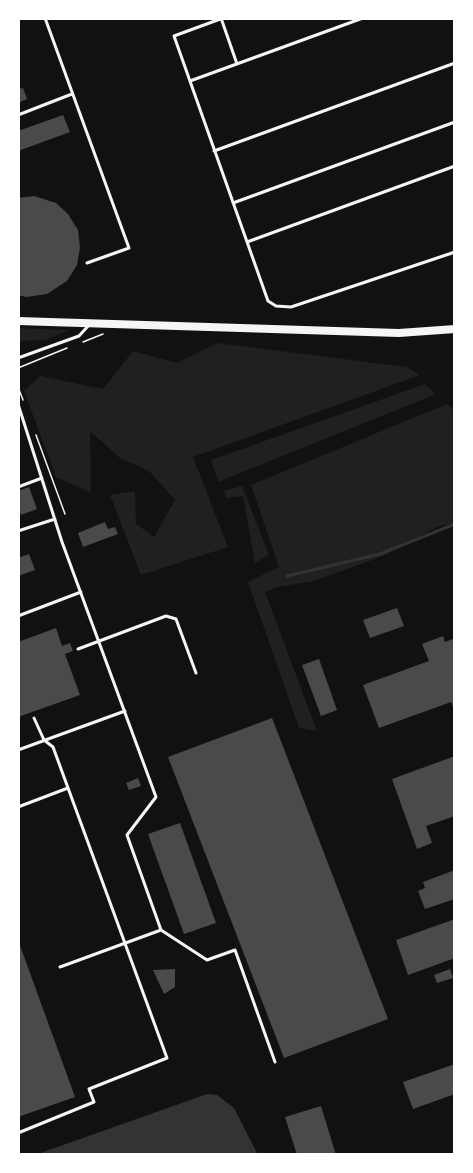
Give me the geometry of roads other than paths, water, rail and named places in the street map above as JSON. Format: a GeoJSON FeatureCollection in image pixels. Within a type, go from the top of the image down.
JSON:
{"type":"FeatureCollection","features":[{"type":"Feature","properties":{"kind":"street"},"geometry":{"type":"LineString","coordinates":[[18,321],[399,333],[455,329]]}},
{"type":"Feature","properties":{"kind":"lane"},"geometry":{"type":"LineString","coordinates":[[45,18],[129,248],[87,262]]}},
{"type":"Feature","properties":{"kind":"lane"},"geometry":{"type":"LineString","coordinates":[[237,64],[221,18],[174,36],[268,302],[276,306],[291,307],[455,252]]}},
{"type":"Feature","properties":{"kind":"lane"},"geometry":{"type":"LineString","coordinates":[[189,81],[363,18]]}},
{"type":"Feature","properties":{"kind":"lane"},"geometry":{"type":"LineString","coordinates":[[214,151],[455,63]]}},
{"type":"Feature","properties":{"kind":"lane"},"geometry":{"type":"LineString","coordinates":[[18,116],[73,94]]}},
{"type":"Feature","properties":{"kind":"lane"},"geometry":{"type":"LineString","coordinates":[[233,203],[455,122]]}},
{"type":"Feature","properties":{"kind":"lane"},"geometry":{"type":"LineString","coordinates":[[247,242],[455,166]]}},
{"type":"Feature","properties":{"kind":"lane"},"geometry":{"type":"LineString","coordinates":[[18,358],[79,336],[91,324]]}},
{"type":"Feature","properties":{"kind":"lane"},"geometry":{"type":"LineString","coordinates":[[18,404],[55,519],[156,797],[127,835],[161,930],[207,960],[235,951],[275,1062]]}},
{"type":"Feature","properties":{"kind":"lane"},"geometry":{"type":"LineString","coordinates":[[18,487],[42,478]]}},
{"type":"Feature","properties":{"kind":"lane"},"geometry":{"type":"LineString","coordinates":[[18,531],[55,519]]}},
{"type":"Feature","properties":{"kind":"lane"},"geometry":{"type":"LineString","coordinates":[[18,616],[81,591]]}},
{"type":"Feature","properties":{"kind":"lane"},"geometry":{"type":"LineString","coordinates":[[78,649],[166,616],[176,619],[196,673]]}},
{"type":"Feature","properties":{"kind":"lane"},"geometry":{"type":"LineString","coordinates":[[18,750],[125,711]]}},
{"type":"Feature","properties":{"kind":"lane"},"geometry":{"type":"LineString","coordinates":[[18,1133],[94,1102],[89,1089],[167,1058],[53,747],[44,741],[34,718]]}},
{"type":"Feature","properties":{"kind":"lane"},"geometry":{"type":"LineString","coordinates":[[18,807],[68,788]]}},
{"type":"Feature","properties":{"kind":"lane"},"geometry":{"type":"LineString","coordinates":[[60,967],[161,930]]}},
{"type":"Feature","properties":{"kind":"waterway"},"geometry":{"type":"LineString","coordinates":[[287,576],[380,554],[455,524]]}}]}
